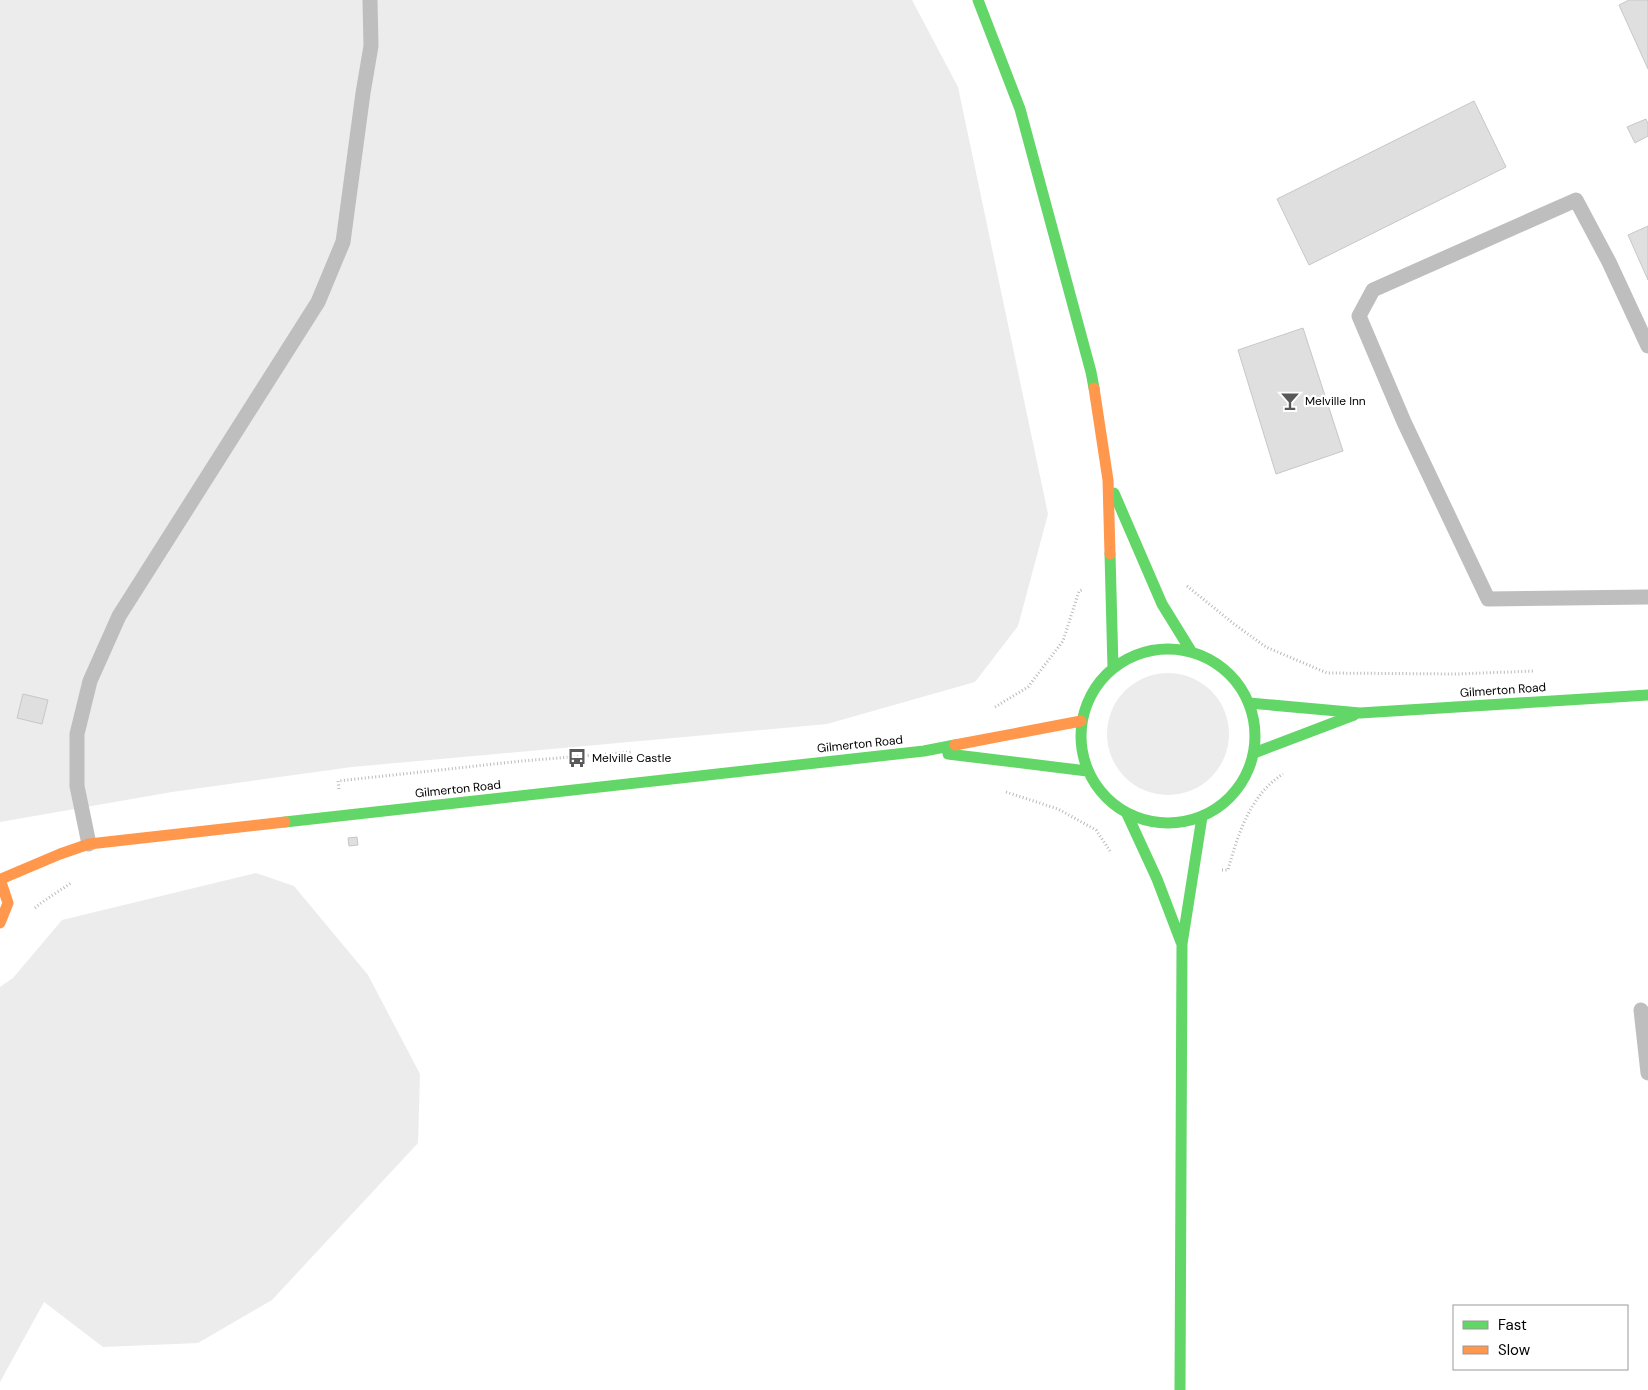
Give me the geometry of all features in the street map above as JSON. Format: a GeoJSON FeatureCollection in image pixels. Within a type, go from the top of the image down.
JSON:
{"type":"FeatureCollection","features":[{"type":"Feature","properties":{"kind":"main road"},"geometry":{"type":"LineString","coordinates":[[978,0],[1020,109],[1091,372],[1108,480],[1113,668]]}},
{"type":"Feature","properties":{"kind":"main road"},"geometry":{"type":"LineString","coordinates":[[1108,480],[1162,604],[1191,651]]}},
{"type":"Feature","properties":{"kind":"main road"},"geometry":{"type":"LineString","coordinates":[[1170,646],[1191,651],[1210,659],[1226,670],[1240,686],[1249,703],[1255,728],[1254,753],[1247,773],[1236,791],[1221,806],[1202,817],[1179,823],[1151,823],[1127,814],[1104,796],[1087,771],[1080,746],[1081,721],[1085,705],[1092,691],[1113,668],[1130,656],[1170,646]]}},
{"type":"Feature","properties":{"kind":"main road","name":"Gilmerton Road"},"geometry":{"type":"LineString","coordinates":[[1249,703],[1360,713],[1648,695]]}},
{"type":"Feature","properties":{"kind":"main road","name":"Gilmerton Road"},"geometry":{"type":"LineString","coordinates":[[1254,753],[1360,713]]}},
{"type":"Feature","properties":{"kind":"main road","name":"Gilmerton Road"},"geometry":{"type":"LineString","coordinates":[[1,879],[89,844],[924,751],[1081,721]]}},
{"type":"Feature","properties":{"kind":"main road","name":"Gilmerton Road"},"geometry":{"type":"LineString","coordinates":[[924,751],[1087,771]]}},
{"type":"Feature","properties":{"kind":"main road"},"geometry":{"type":"LineString","coordinates":[[1127,814],[1157,880],[1182,944]]}},
{"type":"Feature","properties":{"kind":"main road"},"geometry":{"type":"LineString","coordinates":[[1180,1390],[1182,944],[1202,817]]}},
{"type":"Feature","properties":{"kind":"main road"},"geometry":{"type":"LineString","coordinates":[[0,923],[8,902],[1,879]]}},
{"type":"Feature","properties":{"kind":"lane"},"geometry":{"type":"LineString","coordinates":[[89,844],[77,786],[77,734],[90,681],[120,616],[318,302],[343,242],[371,46],[370,0]]}},
{"type":"Feature","properties":{"kind":"lane"},"geometry":{"type":"LineString","coordinates":[[1648,346],[1576,200],[1373,290],[1359,316],[1404,422],[1488,599],[1648,597]]}},
{"type":"Feature","properties":{"kind":"lane"},"geometry":{"type":"LineString","coordinates":[[1640,1010],[1648,1073]]}},
{"type":"Feature","properties":{"kind":"path"},"geometry":{"type":"LineString","coordinates":[[1151,579],[1173,575],[1266,647],[1327,673],[1457,674],[1542,670]]}},
{"type":"Feature","properties":{"kind":"path"},"geometry":{"type":"LineString","coordinates":[[990,710],[1028,687],[1063,641],[1080,591],[1111,585]]}},
{"type":"Feature","properties":{"kind":"path"},"geometry":{"type":"LineString","coordinates":[[339,817],[338,781],[522,760],[639,752]]}},
{"type":"Feature","properties":{"kind":"path"},"geometry":{"type":"LineString","coordinates":[[1192,874],[1228,870],[1237,837],[1255,802],[1280,777],[1288,772]]}},
{"type":"Feature","properties":{"kind":"path"},"geometry":{"type":"LineString","coordinates":[[1006,792],[1058,809],[1096,830],[1111,853]]}},
{"type":"Feature","properties":{"kind":"path"},"geometry":{"type":"LineString","coordinates":[[34,910],[41,903],[76,880]]}},
{"type":"Feature","properties":{"kind":"shaded area"},"geometry":{"type":"Polygon","coordinates":[[[0,0],[912,0],[958,87],[1048,514],[1018,626],[975,682],[827,724],[352,767],[172,792],[0,822],[0,0]]]}},
{"type":"Feature","properties":{"kind":"shaded area"},"geometry":{"type":"Polygon","coordinates":[[[1168,673],[1191,677],[1211,691],[1225,711],[1229,734],[1225,757],[1211,777],[1191,791],[1168,795],[1145,791],[1125,777],[1111,757],[1107,734],[1111,711],[1125,691],[1145,677],[1168,673]]]}},
{"type":"Feature","properties":{"kind":"shaded area"},"geometry":{"type":"Polygon","coordinates":[[[256,873],[294,886],[368,975],[420,1074],[418,1143],[272,1300],[198,1343],[103,1347],[44,1302],[0,1382],[0,987],[13,978],[62,920],[256,873]]]}},
{"type":"Feature","properties":{"kind":"building"},"geometry":{"type":"Polygon","coordinates":[[[1629,0],[1648,0],[1648,69],[1619,5],[1629,0]]]}},
{"type":"Feature","properties":{"kind":"building"},"geometry":{"type":"Polygon","coordinates":[[[1474,101],[1506,167],[1309,265],[1277,199],[1474,101]]]}},
{"type":"Feature","properties":{"kind":"building"},"geometry":{"type":"Polygon","coordinates":[[[1646,119],[1648,136],[1635,143],[1627,127],[1646,119]]]}},
{"type":"Feature","properties":{"kind":"building"},"geometry":{"type":"Polygon","coordinates":[[[1648,226],[1648,280],[1628,235],[1648,226]]]}},
{"type":"Feature","properties":{"kind":"building","name":"Melville Inn"},"geometry":{"type":"Polygon","coordinates":[[[1303,328],[1343,451],[1276,474],[1238,350],[1303,328]]]}},
{"type":"Feature","properties":{"kind":"building"},"geometry":{"type":"Polygon","coordinates":[[[23,694],[48,700],[42,724],[17,718],[23,694]]]}},
{"type":"Feature","properties":{"kind":"building"},"geometry":{"type":"Polygon","coordinates":[[[357,837],[358,845],[349,846],[348,838],[357,837]]]}},
{"type":"Feature","properties":{"kind":"traffic: fast"},"geometry":{"type":"LineString","coordinates":[[978,0],[1020,109],[1094,388]]}},
{"type":"Feature","properties":{"kind":"traffic: fast"},"geometry":{"type":"LineString","coordinates":[[1114,493],[1162,604],[1191,651]]}},
{"type":"Feature","properties":{"kind":"traffic: fast"},"geometry":{"type":"LineString","coordinates":[[1110,554],[1113,668]]}},
{"type":"Feature","properties":{"kind":"traffic: fast"},"geometry":{"type":"LineString","coordinates":[[1177,649],[1201,655],[1217,663],[1230,674],[1241,687],[1249,703],[1254,719],[1255,736],[1254,753],[1249,769],[1241,785],[1230,798],[1217,809],[1193,820],[1177,823],[1159,823],[1143,820],[1119,809],[1095,785],[1082,753],[1081,727],[1084,711],[1095,687],[1119,663],[1151,650],[1177,649]]}},
{"type":"Feature","properties":{"kind":"traffic: fast"},"geometry":{"type":"LineString","coordinates":[[1249,703],[1360,713],[1648,695]]}},
{"type":"Feature","properties":{"kind":"traffic: fast"},"geometry":{"type":"LineString","coordinates":[[1254,753],[1354,715]]}},
{"type":"Feature","properties":{"kind":"traffic: fast"},"geometry":{"type":"LineString","coordinates":[[285,822],[924,751],[955,745]]}},
{"type":"Feature","properties":{"kind":"traffic: fast"},"geometry":{"type":"LineString","coordinates":[[948,754],[1087,771]]}},
{"type":"Feature","properties":{"kind":"traffic: fast"},"geometry":{"type":"LineString","coordinates":[[1127,814],[1157,879],[1181,942]]}},
{"type":"Feature","properties":{"kind":"traffic: fast"},"geometry":{"type":"LineString","coordinates":[[1180,1390],[1182,944],[1202,817]]}},
{"type":"Feature","properties":{"kind":"traffic: slow"},"geometry":{"type":"LineString","coordinates":[[1094,388],[1108,480],[1110,554]]}},
{"type":"Feature","properties":{"kind":"traffic: slow"},"geometry":{"type":"LineString","coordinates":[[955,745],[1081,721]]}},
{"type":"Feature","properties":{"kind":"traffic: slow"},"geometry":{"type":"LineString","coordinates":[[1,879],[89,844],[285,822]]}},
{"type":"Feature","properties":{"kind":"traffic: slow"},"geometry":{"type":"LineString","coordinates":[[0,879],[8,903],[0,923]]}},
{"type":"Feature","properties":{"kind":"place","name":"Melville Inn"},"geometry":{"type":"Point","coordinates":[1290,401]}},
{"type":"Feature","properties":{"kind":"place","name":"Melville Castle"},"geometry":{"type":"Point","coordinates":[577,758]}}]}
